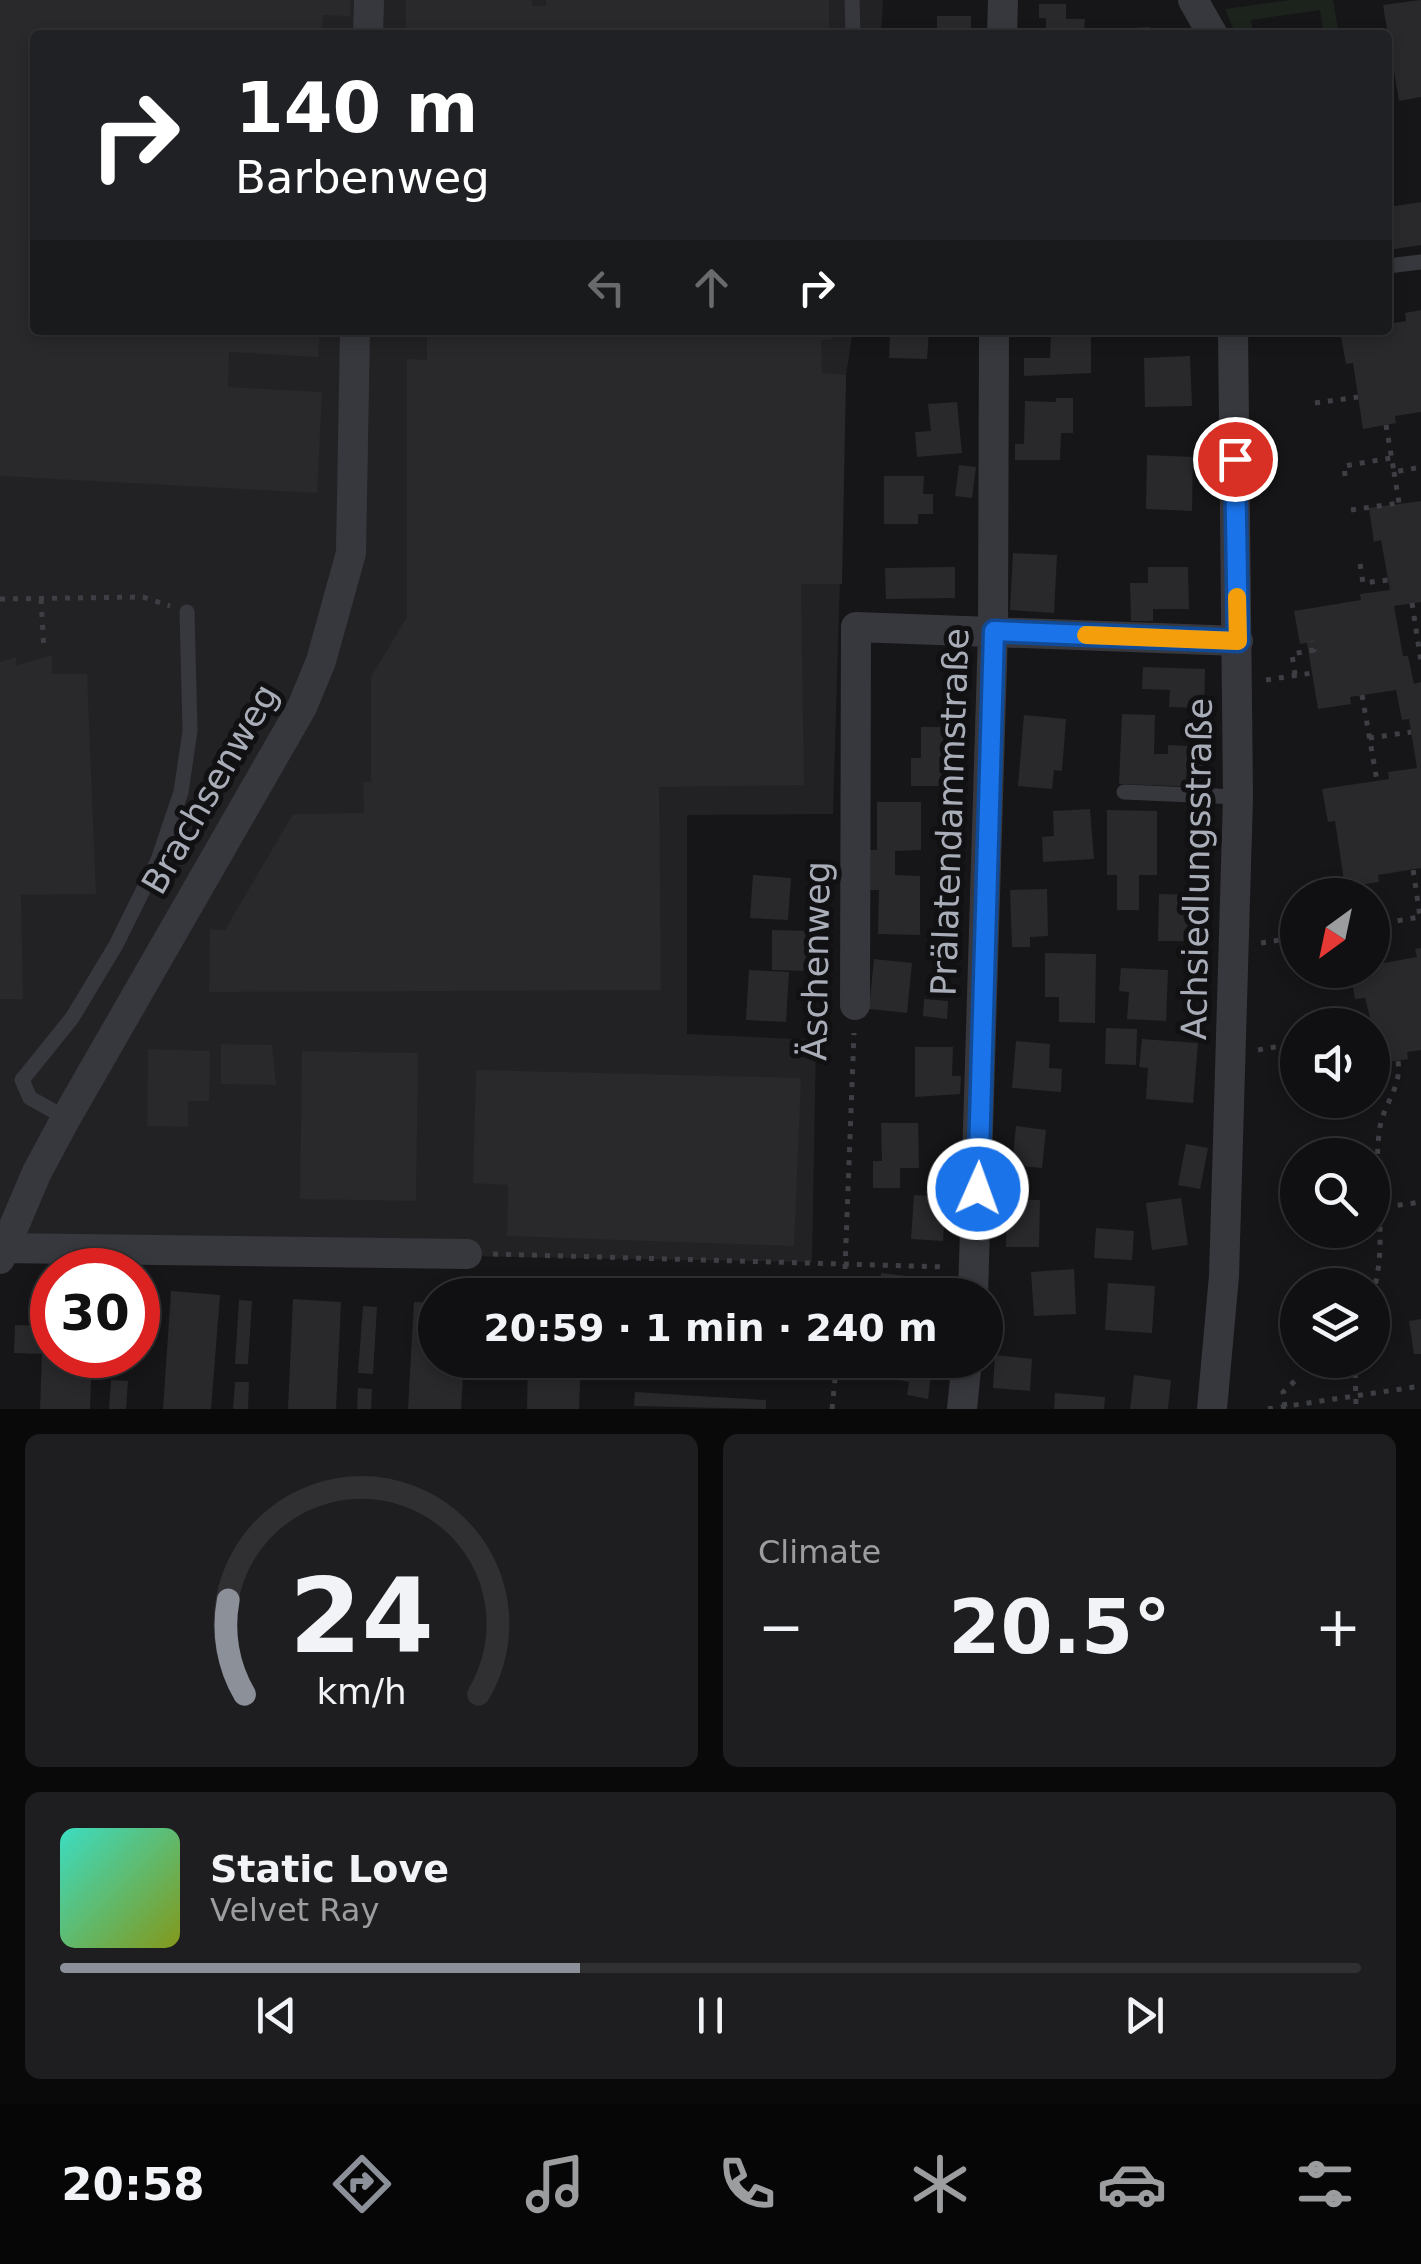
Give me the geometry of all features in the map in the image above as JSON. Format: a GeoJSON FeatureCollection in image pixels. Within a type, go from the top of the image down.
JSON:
{"type":"FeatureCollection","features":[{"type":"Feature","properties":{"kind":"street"},"geometry":{"type":"LineString","coordinates":[[368,30],[369,0]]}},
{"type":"Feature","properties":{"kind":"street"},"geometry":{"type":"LineString","coordinates":[[1002,30],[1003,0]]}},
{"type":"Feature","properties":{"kind":"street"},"geometry":{"type":"LineString","coordinates":[[1193,0],[1210,30]]}},
{"type":"Feature","properties":{"kind":"street","name":"Brachsenweg"},"geometry":{"type":"LineString","coordinates":[[354,335],[351,554],[321,661],[302,707],[66,1118],[1,1252],[466,1254]]}},
{"type":"Feature","properties":{"kind":"street","name":"Prälatendammstraße"},"geometry":{"type":"LineString","coordinates":[[974,1278],[994,631],[994,335]]}},
{"type":"Feature","properties":{"kind":"street","name":"Achsiedlungsstraße"},"geometry":{"type":"LineString","coordinates":[[1212,1409],[1224,1276],[1238,797],[1234,335]]}},
{"type":"Feature","properties":{"kind":"street","name":"Äschenweg"},"geometry":{"type":"LineString","coordinates":[[855,1005],[856,627],[994,631]]}},
{"type":"Feature","properties":{"kind":"street"},"geometry":{"type":"LineString","coordinates":[[994,631],[1238,641]]}},
{"type":"Feature","properties":{"kind":"street"},"geometry":{"type":"LineString","coordinates":[[962,1409],[965,1378]]}},
{"type":"Feature","properties":{"kind":"lane"},"geometry":{"type":"LineString","coordinates":[[852,0],[852,30]]}},
{"type":"Feature","properties":{"kind":"lane"},"geometry":{"type":"LineString","coordinates":[[1392,266],[1421,262]]}},
{"type":"Feature","properties":{"kind":"lane"},"geometry":{"type":"LineString","coordinates":[[66,1118],[30,1098],[22,1080],[72,1018],[116,945],[158,860],[180,792],[190,731],[187,612]]}},
{"type":"Feature","properties":{"kind":"lane"},"geometry":{"type":"LineString","coordinates":[[1124,792],[1238,797]]}},
{"type":"Feature","properties":{"kind":"path"},"geometry":{"type":"LineString","coordinates":[[1314,403],[1358,397]]}},
{"type":"Feature","properties":{"kind":"path"},"geometry":{"type":"LineString","coordinates":[[1351,510],[1399,504],[1386,425]]}},
{"type":"Feature","properties":{"kind":"path"},"geometry":{"type":"LineString","coordinates":[[1345,476],[1344,466],[1391,458]]}},
{"type":"Feature","properties":{"kind":"path"},"geometry":{"type":"LineString","coordinates":[[1394,472],[1421,467]]}},
{"type":"Feature","properties":{"kind":"path"},"geometry":{"type":"LineString","coordinates":[[1360,564],[1363,584],[1388,580]]}},
{"type":"Feature","properties":{"kind":"path"},"geometry":{"type":"LineString","coordinates":[[0,599],[143,597],[187,612]]}},
{"type":"Feature","properties":{"kind":"path"},"geometry":{"type":"LineString","coordinates":[[41,599],[44,651]]}},
{"type":"Feature","properties":{"kind":"path"},"geometry":{"type":"LineString","coordinates":[[1409,658],[1420,655],[1412,603]]}},
{"type":"Feature","properties":{"kind":"path"},"geometry":{"type":"LineString","coordinates":[[1295,676],[1292,654],[1314,650],[1312,641]]}},
{"type":"Feature","properties":{"kind":"path"},"geometry":{"type":"LineString","coordinates":[[1238,684],[1312,673]]}},
{"type":"Feature","properties":{"kind":"path"},"geometry":{"type":"LineString","coordinates":[[1362,695],[1376,781]]}},
{"type":"Feature","properties":{"kind":"path"},"geometry":{"type":"LineString","coordinates":[[1369,738],[1412,732]]}},
{"type":"Feature","properties":{"kind":"path"},"geometry":{"type":"LineString","coordinates":[[1390,922],[1421,917],[1413,870]]}},
{"type":"Feature","properties":{"kind":"path"},"geometry":{"type":"LineString","coordinates":[[1233,947],[1280,940]]}},
{"type":"Feature","properties":{"kind":"path","name":"Äschenweg"},"geometry":{"type":"LineString","coordinates":[[845,1278],[855,1005]]}},
{"type":"Feature","properties":{"kind":"path"},"geometry":{"type":"LineString","coordinates":[[1230,1055],[1280,1045]]}},
{"type":"Feature","properties":{"kind":"path"},"geometry":{"type":"LineString","coordinates":[[1379,1138],[1380,1126],[1398,1083],[1398,1061]]}},
{"type":"Feature","properties":{"kind":"path"},"geometry":{"type":"LineString","coordinates":[[1390,1207],[1421,1202]]}},
{"type":"Feature","properties":{"kind":"path"},"geometry":{"type":"LineString","coordinates":[[1411,1204],[1421,1211]]}},
{"type":"Feature","properties":{"kind":"path"},"geometry":{"type":"LineString","coordinates":[[466,1254],[846,1263],[947,1278]]}},
{"type":"Feature","properties":{"kind":"path"},"geometry":{"type":"LineString","coordinates":[[832,1409],[835,1378]]}},
{"type":"Feature","properties":{"kind":"path"},"geometry":{"type":"LineString","coordinates":[[1284,1408],[1283,1392],[1297,1378]]}},
{"type":"Feature","properties":{"kind":"path"},"geometry":{"type":"LineString","coordinates":[[1355,1378],[1356,1409]]}},
{"type":"Feature","properties":{"kind":"path"},"geometry":{"type":"LineString","coordinates":[[1268,1409],[1421,1386]]}},
{"type":"Feature","properties":{"kind":"shaded area"},"geometry":{"type":"Polygon","coordinates":[[[0,0],[883,0],[881,30],[30,30],[30,335],[852,335],[846,375],[833,814],[687,815],[687,1034],[816,1040],[812,1262],[0,1248],[0,0]]]}},
{"type":"Feature","properties":{"kind":"shaded area"},"geometry":{"type":"Polygon","coordinates":[[[1291,0],[1333,0],[1338,30],[1323,30],[1320,10],[1251,20],[1252,30],[1234,30],[1225,9],[1291,0]]]}},
{"type":"Feature","properties":{"kind":"building"},"geometry":{"type":"Polygon","coordinates":[[[0,0],[351,0],[350,16],[323,15],[322,30],[30,30],[30,335],[320,335],[318,357],[229,352],[228,387],[322,392],[317,493],[0,476],[0,0]]]}},
{"type":"Feature","properties":{"kind":"building"},"geometry":{"type":"Polygon","coordinates":[[[406,0],[532,0],[532,6],[546,6],[546,0],[829,0],[829,30],[406,30],[406,0]]]}},
{"type":"Feature","properties":{"kind":"building"},"geometry":{"type":"Polygon","coordinates":[[[1421,0],[1421,97],[1399,101],[1392,30],[1387,30],[1383,5],[1421,0]]]}},
{"type":"Feature","properties":{"kind":"building"},"geometry":{"type":"Polygon","coordinates":[[[1039,4],[1066,4],[1066,19],[1085,19],[1084,30],[1046,30],[1046,18],[1039,18],[1039,4]]]}},
{"type":"Feature","properties":{"kind":"building"},"geometry":{"type":"Polygon","coordinates":[[[937,16],[971,16],[971,30],[937,30],[937,16]]]}},
{"type":"Feature","properties":{"kind":"building"},"geometry":{"type":"Polygon","coordinates":[[[1150,27],[1150,30],[1114,29],[1150,27]]]}},
{"type":"Feature","properties":{"kind":"building"},"geometry":{"type":"Polygon","coordinates":[[[1421,202],[1421,245],[1392,249],[1392,206],[1421,202]]]}},
{"type":"Feature","properties":{"kind":"building"},"geometry":{"type":"Polygon","coordinates":[[[1421,310],[1421,412],[1395,416],[1396,423],[1363,429],[1353,363],[1346,364],[1341,335],[1392,335],[1392,323],[1406,321],[1405,313],[1421,310]]]}},
{"type":"Feature","properties":{"kind":"building"},"geometry":{"type":"Polygon","coordinates":[[[427,335],[832,335],[832,339],[821,340],[822,373],[846,375],[842,584],[801,584],[804,785],[659,787],[661,990],[209,992],[210,929],[225,930],[293,814],[364,813],[363,782],[371,782],[371,677],[407,617],[407,359],[427,360],[427,335]]]}},
{"type":"Feature","properties":{"kind":"building"},"geometry":{"type":"Polygon","coordinates":[[[890,335],[929,335],[927,359],[889,358],[890,335]]]}},
{"type":"Feature","properties":{"kind":"building"},"geometry":{"type":"Polygon","coordinates":[[[1051,335],[1091,335],[1091,373],[1024,376],[1024,358],[1050,358],[1051,335]]]}},
{"type":"Feature","properties":{"kind":"building"},"geometry":{"type":"Polygon","coordinates":[[[1190,356],[1192,406],[1145,407],[1144,358],[1190,356]]]}},
{"type":"Feature","properties":{"kind":"building"},"geometry":{"type":"Polygon","coordinates":[[[1056,398],[1073,398],[1073,433],[1061,433],[1060,460],[1015,460],[1015,444],[1024,444],[1025,401],[1056,402],[1056,398]]]}},
{"type":"Feature","properties":{"kind":"building"},"geometry":{"type":"Polygon","coordinates":[[[957,402],[962,453],[917,457],[915,432],[931,431],[928,404],[957,402]]]}},
{"type":"Feature","properties":{"kind":"building"},"geometry":{"type":"Polygon","coordinates":[[[1147,455],[1193,457],[1192,511],[1146,509],[1147,455]]]}},
{"type":"Feature","properties":{"kind":"building"},"geometry":{"type":"Polygon","coordinates":[[[959,465],[976,467],[972,498],[955,496],[959,465]]]}},
{"type":"Feature","properties":{"kind":"building"},"geometry":{"type":"Polygon","coordinates":[[[884,476],[924,476],[923,494],[933,494],[933,514],[918,514],[918,524],[884,524],[884,476]]]}},
{"type":"Feature","properties":{"kind":"building"},"geometry":{"type":"Polygon","coordinates":[[[1421,501],[1421,602],[1394,606],[1403,656],[1408,656],[1414,684],[1421,682],[1421,868],[1378,875],[1378,878],[1344,878],[1335,821],[1328,822],[1322,789],[1389,779],[1388,772],[1417,768],[1409,719],[1402,720],[1396,690],[1350,697],[1351,704],[1318,709],[1307,643],[1300,644],[1294,611],[1361,600],[1360,594],[1390,590],[1381,540],[1374,542],[1369,508],[1421,501]]]}},
{"type":"Feature","properties":{"kind":"building"},"geometry":{"type":"Polygon","coordinates":[[[1013,553],[1057,555],[1054,613],[1010,610],[1013,553]]]}},
{"type":"Feature","properties":{"kind":"building"},"geometry":{"type":"Polygon","coordinates":[[[955,567],[955,598],[886,599],[885,568],[955,567]]]}},
{"type":"Feature","properties":{"kind":"building"},"geometry":{"type":"Polygon","coordinates":[[[1148,567],[1188,567],[1189,609],[1153,609],[1153,621],[1131,621],[1130,583],[1148,583],[1148,567]]]}},
{"type":"Feature","properties":{"kind":"building"},"geometry":{"type":"Polygon","coordinates":[[[52,655],[52,674],[87,674],[96,894],[21,895],[23,999],[0,999],[0,662],[17,657],[15,666],[52,655]]]}},
{"type":"Feature","properties":{"kind":"building"},"geometry":{"type":"Polygon","coordinates":[[[1143,667],[1205,669],[1204,708],[1169,707],[1170,690],[1142,689],[1143,667]]]}},
{"type":"Feature","properties":{"kind":"building"},"geometry":{"type":"Polygon","coordinates":[[[1122,714],[1155,715],[1154,754],[1168,754],[1168,745],[1204,747],[1202,787],[1119,784],[1122,714]]]}},
{"type":"Feature","properties":{"kind":"building"},"geometry":{"type":"Polygon","coordinates":[[[1024,715],[1066,719],[1062,771],[1054,770],[1052,789],[1018,786],[1024,715]]]}},
{"type":"Feature","properties":{"kind":"building"},"geometry":{"type":"Polygon","coordinates":[[[921,727],[956,727],[956,786],[911,786],[911,758],[921,758],[921,727]]]}},
{"type":"Feature","properties":{"kind":"building"},"geometry":{"type":"Polygon","coordinates":[[[877,802],[921,802],[921,850],[895,851],[895,875],[920,876],[920,935],[878,934],[879,890],[863,890],[863,850],[877,850],[877,802]]]}},
{"type":"Feature","properties":{"kind":"building"},"geometry":{"type":"Polygon","coordinates":[[[1090,809],[1094,859],[1043,862],[1042,837],[1054,836],[1053,811],[1090,809]]]}},
{"type":"Feature","properties":{"kind":"building"},"geometry":{"type":"Polygon","coordinates":[[[1107,810],[1157,811],[1157,875],[1139,875],[1139,910],[1117,910],[1117,875],[1107,875],[1107,810]]]}},
{"type":"Feature","properties":{"kind":"building"},"geometry":{"type":"Polygon","coordinates":[[[753,875],[791,878],[788,920],[750,918],[753,875]]]}},
{"type":"Feature","properties":{"kind":"building"},"geometry":{"type":"Polygon","coordinates":[[[1047,889],[1048,936],[1030,937],[1030,947],[1012,947],[1010,890],[1047,889]]]}},
{"type":"Feature","properties":{"kind":"building"},"geometry":{"type":"Polygon","coordinates":[[[1159,894],[1194,895],[1193,941],[1158,941],[1159,894]]]}},
{"type":"Feature","properties":{"kind":"building"},"geometry":{"type":"Polygon","coordinates":[[[772,930],[813,931],[812,971],[772,970],[772,930]]]}},
{"type":"Feature","properties":{"kind":"building"},"geometry":{"type":"Polygon","coordinates":[[[1421,948],[1421,1050],[1407,1052],[1408,1059],[1390,1062],[1390,1008],[1368,1008],[1365,998],[1355,999],[1353,988],[1390,988],[1390,962],[1417,957],[1415,949],[1421,948]]]}},
{"type":"Feature","properties":{"kind":"building"},"geometry":{"type":"Polygon","coordinates":[[[1045,953],[1096,954],[1095,1023],[1059,1022],[1059,997],[1045,997],[1045,953]]]}},
{"type":"Feature","properties":{"kind":"building"},"geometry":{"type":"Polygon","coordinates":[[[874,959],[912,963],[907,1013],[869,1009],[874,959]]]}},
{"type":"Feature","properties":{"kind":"building"},"geometry":{"type":"Polygon","coordinates":[[[1121,968],[1168,970],[1166,1021],[1127,1019],[1129,992],[1119,991],[1121,968]]]}},
{"type":"Feature","properties":{"kind":"building"},"geometry":{"type":"Polygon","coordinates":[[[749,970],[789,972],[786,1022],[746,1020],[749,970]]]}},
{"type":"Feature","properties":{"kind":"building"},"geometry":{"type":"Polygon","coordinates":[[[924,999],[948,1001],[947,1019],[923,1016],[924,999]]]}},
{"type":"Feature","properties":{"kind":"building"},"geometry":{"type":"Polygon","coordinates":[[[1106,1028],[1137,1029],[1136,1065],[1105,1064],[1106,1028]]]}},
{"type":"Feature","properties":{"kind":"building"},"geometry":{"type":"Polygon","coordinates":[[[1142,1039],[1198,1043],[1193,1103],[1146,1099],[1148,1068],[1139,1067],[1142,1039]]]}},
{"type":"Feature","properties":{"kind":"building"},"geometry":{"type":"Polygon","coordinates":[[[1016,1041],[1050,1044],[1049,1068],[1062,1069],[1061,1092],[1012,1088],[1016,1041]]]}},
{"type":"Feature","properties":{"kind":"building"},"geometry":{"type":"Polygon","coordinates":[[[221,1044],[272,1045],[276,1085],[221,1084],[221,1044]]]}},
{"type":"Feature","properties":{"kind":"building"},"geometry":{"type":"Polygon","coordinates":[[[915,1047],[953,1047],[952,1076],[961,1076],[960,1094],[915,1097],[915,1047]]]}},
{"type":"Feature","properties":{"kind":"building"},"geometry":{"type":"Polygon","coordinates":[[[148,1049],[210,1051],[209,1101],[188,1101],[188,1127],[147,1126],[148,1049]]]}},
{"type":"Feature","properties":{"kind":"building"},"geometry":{"type":"Polygon","coordinates":[[[302,1051],[418,1053],[416,1201],[300,1199],[302,1051]]]}},
{"type":"Feature","properties":{"kind":"building"},"geometry":{"type":"Polygon","coordinates":[[[476,1070],[801,1078],[794,1246],[507,1236],[508,1185],[473,1183],[476,1070]]]}},
{"type":"Feature","properties":{"kind":"building"},"geometry":{"type":"Polygon","coordinates":[[[881,1123],[918,1123],[919,1168],[900,1168],[900,1188],[873,1188],[873,1161],[882,1161],[881,1123]]]}},
{"type":"Feature","properties":{"kind":"building"},"geometry":{"type":"Polygon","coordinates":[[[1016,1126],[1046,1130],[1042,1168],[1012,1165],[1016,1126]]]}},
{"type":"Feature","properties":{"kind":"building"},"geometry":{"type":"Polygon","coordinates":[[[1186,1144],[1208,1148],[1200,1189],[1178,1185],[1186,1144]]]}},
{"type":"Feature","properties":{"kind":"building"},"geometry":{"type":"Polygon","coordinates":[[[914,1195],[946,1197],[943,1241],[911,1239],[914,1195]]]}},
{"type":"Feature","properties":{"kind":"building"},"geometry":{"type":"Polygon","coordinates":[[[1181,1198],[1188,1245],[1152,1250],[1146,1203],[1181,1198]]]}},
{"type":"Feature","properties":{"kind":"building"},"geometry":{"type":"Polygon","coordinates":[[[1007,1199],[1040,1200],[1039,1247],[1006,1247],[1007,1199]]]}},
{"type":"Feature","properties":{"kind":"building"},"geometry":{"type":"Polygon","coordinates":[[[1096,1228],[1134,1231],[1132,1260],[1094,1258],[1096,1228]]]}},
{"type":"Feature","properties":{"kind":"building"},"geometry":{"type":"Polygon","coordinates":[[[1074,1269],[1076,1314],[1034,1316],[1031,1272],[1074,1269]]]}},
{"type":"Feature","properties":{"kind":"building"},"geometry":{"type":"Polygon","coordinates":[[[881,1273],[923,1278],[880,1278],[881,1273]]]}},
{"type":"Feature","properties":{"kind":"building"},"geometry":{"type":"Polygon","coordinates":[[[1108,1283],[1155,1286],[1152,1333],[1105,1330],[1108,1283]]]}},
{"type":"Feature","properties":{"kind":"building"},"geometry":{"type":"Polygon","coordinates":[[[171,1291],[220,1295],[211,1409],[163,1409],[171,1291]]]}},
{"type":"Feature","properties":{"kind":"building"},"geometry":{"type":"Polygon","coordinates":[[[293,1299],[341,1302],[336,1409],[288,1409],[293,1299]]]}},
{"type":"Feature","properties":{"kind":"building"},"geometry":{"type":"Polygon","coordinates":[[[239,1300],[252,1301],[248,1364],[235,1364],[239,1300]]]}},
{"type":"Feature","properties":{"kind":"building"},"geometry":{"type":"Polygon","coordinates":[[[414,1302],[418,1302],[418,1378],[463,1378],[461,1409],[408,1409],[414,1302]]]}},
{"type":"Feature","properties":{"kind":"building"},"geometry":{"type":"Polygon","coordinates":[[[363,1306],[377,1307],[373,1374],[358,1373],[363,1306]]]}},
{"type":"Feature","properties":{"kind":"building"},"geometry":{"type":"Polygon","coordinates":[[[1421,1319],[1421,1354],[1414,1354],[1409,1321],[1421,1319]]]}},
{"type":"Feature","properties":{"kind":"building"},"geometry":{"type":"Polygon","coordinates":[[[15,1325],[30,1326],[30,1354],[14,1353],[15,1325]]]}},
{"type":"Feature","properties":{"kind":"building"},"geometry":{"type":"Polygon","coordinates":[[[1003,1356],[1032,1359],[1030,1391],[993,1388],[994,1378],[1003,1378],[1003,1356]]]}},
{"type":"Feature","properties":{"kind":"building"},"geometry":{"type":"Polygon","coordinates":[[[1134,1375],[1171,1380],[1168,1409],[1130,1409],[1134,1375]]]}},
{"type":"Feature","properties":{"kind":"building"},"geometry":{"type":"Polygon","coordinates":[[[41,1378],[91,1378],[90,1409],[40,1409],[41,1378]]]}},
{"type":"Feature","properties":{"kind":"building"},"geometry":{"type":"Polygon","coordinates":[[[528,1378],[580,1378],[579,1409],[527,1409],[528,1378]]]}},
{"type":"Feature","properties":{"kind":"building"},"geometry":{"type":"Polygon","coordinates":[[[931,1378],[928,1399],[907,1395],[909,1382],[894,1379],[931,1378]]]}},
{"type":"Feature","properties":{"kind":"building"},"geometry":{"type":"Polygon","coordinates":[[[111,1380],[128,1381],[126,1409],[109,1409],[111,1380]]]}},
{"type":"Feature","properties":{"kind":"building"},"geometry":{"type":"Polygon","coordinates":[[[235,1382],[249,1382],[248,1409],[233,1409],[235,1382]]]}},
{"type":"Feature","properties":{"kind":"building"},"geometry":{"type":"Polygon","coordinates":[[[358,1388],[372,1389],[371,1409],[357,1409],[358,1388]]]}},
{"type":"Feature","properties":{"kind":"building"},"geometry":{"type":"Polygon","coordinates":[[[635,1392],[766,1400],[766,1409],[634,1406],[635,1392]]]}},
{"type":"Feature","properties":{"kind":"building"},"geometry":{"type":"Polygon","coordinates":[[[1055,1393],[1105,1397],[1104,1409],[1054,1409],[1055,1393]]]}},
{"type":"Feature","properties":{"kind":"slow traffic"},"geometry":{"type":"LineString","coordinates":[[1086,635],[1238,641],[1237,597]]}},
{"type":"Feature","properties":{"kind":"route"},"geometry":{"type":"LineString","coordinates":[[978,1189],[994,631],[1238,641],[1235,459]]}}]}
